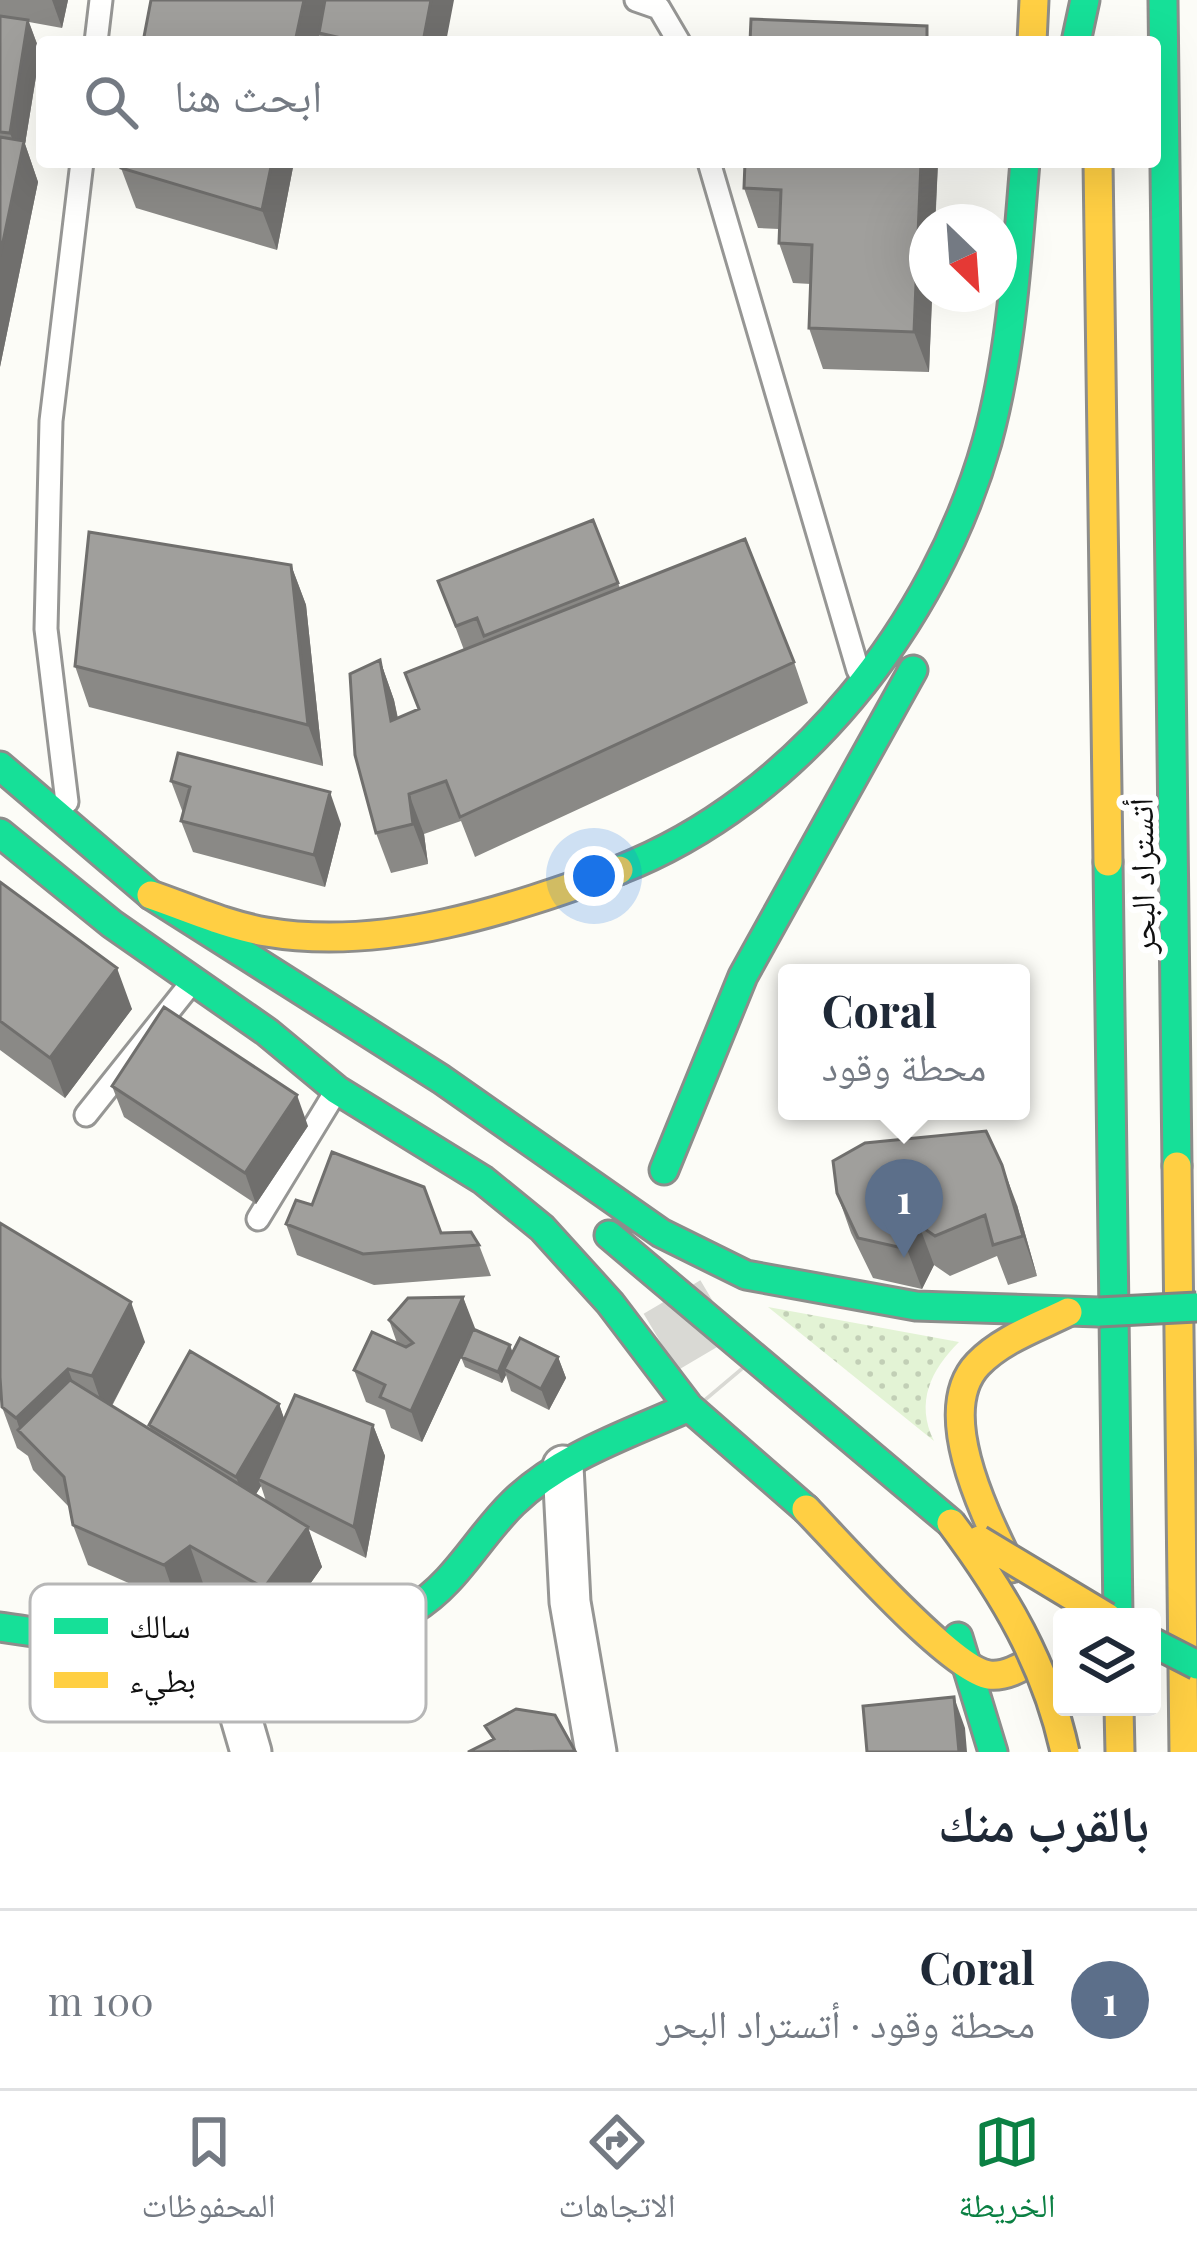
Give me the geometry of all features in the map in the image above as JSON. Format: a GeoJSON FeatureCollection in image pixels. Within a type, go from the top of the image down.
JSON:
{"type":"FeatureCollection","features":[{"type":"Feature","properties":{"kind":"main road"},"geometry":{"type":"LineString","coordinates":[[1032,36],[1034,0]]}},
{"type":"Feature","properties":{"kind":"main road"},"geometry":{"type":"LineString","coordinates":[[1077,36],[1084,0]]}},
{"type":"Feature","properties":{"kind":"main road"},"geometry":{"type":"LineString","coordinates":[[1096,0],[1096,36]]}},
{"type":"Feature","properties":{"kind":"main road","name":"أتستراد البحر"},"geometry":{"type":"LineString","coordinates":[[1163,0],[1168,449],[1185,502],[1189,1256],[1182,1437],[1184,1752]]}},
{"type":"Feature","properties":{"kind":"main road"},"geometry":{"type":"LineString","coordinates":[[959,586],[982,525],[1007,365],[1024,168]]}},
{"type":"Feature","properties":{"kind":"main road"},"geometry":{"type":"LineString","coordinates":[[151,895],[269,932],[374,936],[485,915],[639,862],[736,806],[863,687],[922,602],[960,521],[1007,365],[1054,168]]}},
{"type":"Feature","properties":{"kind":"main road","name":"أتستراد البحر"},"geometry":{"type":"LineString","coordinates":[[1098,168],[1118,1608]]}},
{"type":"Feature","properties":{"kind":"main road"},"geometry":{"type":"LineString","coordinates":[[1168,449],[1184,414],[1196,341]]}},
{"type":"Feature","properties":{"kind":"main road"},"geometry":{"type":"LineString","coordinates":[[664,1170],[682,1113],[786,886],[929,643]]}},
{"type":"Feature","properties":{"kind":"main road"},"geometry":{"type":"LineString","coordinates":[[0,766],[151,895],[441,1079],[662,1233],[731,1296]]}},
{"type":"Feature","properties":{"kind":"main road"},"geometry":{"type":"LineString","coordinates":[[0,832],[337,1090],[484,1180],[542,1228],[600,1291],[688,1407],[782,1484],[928,1636],[972,1671],[1004,1675],[1033,1659]]}},
{"type":"Feature","properties":{"kind":"main road"},"geometry":{"type":"LineString","coordinates":[[267,1032],[353,1065]]}},
{"type":"Feature","properties":{"kind":"main road"},"geometry":{"type":"LineString","coordinates":[[466,1132],[556,1190],[951,1523],[1092,1608]]}},
{"type":"Feature","properties":{"kind":"main road"},"geometry":{"type":"LineString","coordinates":[[662,1233],[746,1275],[916,1306],[1072,1311],[1197,1307]]}},
{"type":"Feature","properties":{"kind":"main road"},"geometry":{"type":"LineString","coordinates":[[1045,1752],[1022,1591],[994,1531],[963,1443],[961,1392],[972,1370],[995,1350],[1072,1311]]}},
{"type":"Feature","properties":{"kind":"main road"},"geometry":{"type":"LineString","coordinates":[[819,1374],[994,1531]]}},
{"type":"Feature","properties":{"kind":"main road"},"geometry":{"type":"LineString","coordinates":[[426,1597],[453,1579],[514,1502],[563,1466],[688,1407]]}},
{"type":"Feature","properties":{"kind":"main road"},"geometry":{"type":"LineString","coordinates":[[1182,1437],[1197,1466]]}},
{"type":"Feature","properties":{"kind":"main road"},"geometry":{"type":"LineString","coordinates":[[951,1523],[1014,1608],[1036,1649],[1065,1752]]}},
{"type":"Feature","properties":{"kind":"main road"},"geometry":{"type":"LineString","coordinates":[[943,1610],[972,1671],[993,1752]]}},
{"type":"Feature","properties":{"kind":"main road"},"geometry":{"type":"LineString","coordinates":[[0,1627],[30,1630]]}},
{"type":"Feature","properties":{"kind":"main road"},"geometry":{"type":"LineString","coordinates":[[1161,1647],[1197,1665]]}},
{"type":"Feature","properties":{"kind":"main road"},"geometry":{"type":"LineString","coordinates":[[1120,1716],[1120,1752]]}},
{"type":"Feature","properties":{"kind":"main road"},"geometry":{"type":"LineString","coordinates":[[1184,1752],[1197,1732]]}},
{"type":"Feature","properties":{"kind":"street"},"geometry":{"type":"LineString","coordinates":[[563,1466],[570,1602],[596,1752]]}},
{"type":"Feature","properties":{"kind":"street"},"geometry":{"type":"LineString","coordinates":[[242,1722],[251,1752]]}},
{"type":"Feature","properties":{"kind":"lane"},"geometry":{"type":"LineString","coordinates":[[97,36],[101,0]]}},
{"type":"Feature","properties":{"kind":"lane"},"geometry":{"type":"LineString","coordinates":[[636,0],[659,8],[675,36]]}},
{"type":"Feature","properties":{"kind":"lane"},"geometry":{"type":"LineString","coordinates":[[70,826],[46,629],[51,421],[81,168]]}},
{"type":"Feature","properties":{"kind":"lane"},"geometry":{"type":"LineString","coordinates":[[711,168],[863,687]]}},
{"type":"Feature","properties":{"kind":"lane"},"geometry":{"type":"LineString","coordinates":[[86,1115],[192,981]]}},
{"type":"Feature","properties":{"kind":"lane"},"geometry":{"type":"LineString","coordinates":[[258,1219],[337,1090]]}},
{"type":"Feature","properties":{"kind":"green space"},"geometry":{"type":"Polygon","coordinates":[[[768,1307],[959,1342],[929,1387],[926,1413],[934,1441],[768,1307]]]}},
{"type":"Feature","properties":{"kind":"building"},"geometry":{"type":"Polygon","coordinates":[[[151,0],[304,0],[296,36],[144,36],[151,0]]]}},
{"type":"Feature","properties":{"kind":"building"},"geometry":{"type":"Polygon","coordinates":[[[325,0],[431,0],[424,36],[319,33],[325,0]]]}},
{"type":"Feature","properties":{"kind":"building"},"geometry":{"type":"Polygon","coordinates":[[[0,16],[28,20],[10,133],[0,132],[0,16]]]}},
{"type":"Feature","properties":{"kind":"building"},"geometry":{"type":"Polygon","coordinates":[[[751,19],[927,26],[927,36],[750,36],[751,19]]]}},
{"type":"Feature","properties":{"kind":"building"},"geometry":{"type":"Polygon","coordinates":[[[0,137],[24,141],[0,256],[0,137]]]}},
{"type":"Feature","properties":{"kind":"building"},"geometry":{"type":"Polygon","coordinates":[[[121,168],[271,168],[262,210],[121,168]]]}},
{"type":"Feature","properties":{"kind":"building"},"geometry":{"type":"Polygon","coordinates":[[[745,168],[921,168],[919,204],[909,204],[909,312],[915,312],[914,332],[809,328],[812,245],[779,243],[781,190],[744,188],[745,168]]]}},
{"type":"Feature","properties":{"kind":"building"},"geometry":{"type":"Polygon","coordinates":[[[593,520],[618,583],[484,636],[477,618],[456,626],[438,581],[593,520]]]}},
{"type":"Feature","properties":{"kind":"building"},"geometry":{"type":"Polygon","coordinates":[[[89,532],[291,565],[308,725],[75,666],[89,532]]]}},
{"type":"Feature","properties":{"kind":"building"},"geometry":{"type":"Polygon","coordinates":[[[745,539],[794,662],[460,817],[446,781],[409,794],[413,824],[376,833],[355,755],[350,674],[380,660],[391,721],[419,709],[405,673],[745,539]]]}},
{"type":"Feature","properties":{"kind":"building"},"geometry":{"type":"Polygon","coordinates":[[[178,753],[330,792],[314,855],[181,821],[190,787],[171,781],[178,753]]]}},
{"type":"Feature","properties":{"kind":"building"},"geometry":{"type":"Polygon","coordinates":[[[0,882],[117,968],[50,1058],[0,1021],[0,882]]]}},
{"type":"Feature","properties":{"kind":"building"},"geometry":{"type":"Polygon","coordinates":[[[164,1007],[297,1095],[245,1173],[112,1086],[164,1007]]]}},
{"type":"Feature","properties":{"kind":"building"},"geometry":{"type":"Polygon","coordinates":[[[986,1131],[1002,1165],[1023,1236],[993,1245],[985,1215],[935,1236],[919,1225],[907,1249],[858,1238],[837,1193],[833,1161],[865,1143],[986,1131]]]}},
{"type":"Feature","properties":{"kind":"building"},"geometry":{"type":"Polygon","coordinates":[[[332,1152],[424,1187],[441,1233],[471,1232],[479,1245],[363,1254],[286,1224],[296,1200],[312,1205],[332,1152]]]}},
{"type":"Feature","properties":{"kind":"building"},"geometry":{"type":"Polygon","coordinates":[[[0,1223],[131,1302],[92,1376],[68,1369],[16,1418],[2,1407],[0,1223]]]}},
{"type":"Feature","properties":{"kind":"building"},"geometry":{"type":"Polygon","coordinates":[[[463,1297],[411,1411],[380,1397],[385,1385],[354,1370],[372,1332],[406,1347],[413,1343],[389,1320],[408,1298],[463,1297]]]}},
{"type":"Feature","properties":{"kind":"building"},"geometry":{"type":"Polygon","coordinates":[[[473,1329],[510,1345],[498,1372],[461,1357],[473,1329]]]}},
{"type":"Feature","properties":{"kind":"building"},"geometry":{"type":"Polygon","coordinates":[[[520,1338],[558,1357],[541,1389],[504,1369],[520,1338]]]}},
{"type":"Feature","properties":{"kind":"building"},"geometry":{"type":"Polygon","coordinates":[[[190,1351],[279,1404],[236,1477],[149,1425],[190,1351]]]}},
{"type":"Feature","properties":{"kind":"building"},"geometry":{"type":"Polygon","coordinates":[[[70,1380],[308,1527],[267,1584],[257,1584],[190,1546],[164,1565],[73,1525],[64,1477],[18,1430],[70,1380]]]}},
{"type":"Feature","properties":{"kind":"building"},"geometry":{"type":"Polygon","coordinates":[[[295,1395],[373,1425],[354,1527],[258,1479],[295,1395]]]}},
{"type":"Feature","properties":{"kind":"building"},"geometry":{"type":"Polygon","coordinates":[[[954,1697],[959,1752],[867,1752],[863,1706],[954,1697]]]}},
{"type":"Feature","properties":{"kind":"building"},"geometry":{"type":"Polygon","coordinates":[[[516,1709],[555,1715],[575,1751],[468,1752],[494,1739],[485,1726],[516,1709]]]}},
{"type":"Feature","properties":{"kind":"tunnel"},"geometry":{"type":"LineString","coordinates":[[672,1297],[707,1356],[729,1382]]}},
{"type":"Feature","properties":{"kind":"traffic: fast"},"geometry":{"type":"LineString","coordinates":[[1077,36],[1085,0]]}},
{"type":"Feature","properties":{"kind":"traffic: fast"},"geometry":{"type":"LineString","coordinates":[[1163,0],[1177,1166]]}},
{"type":"Feature","properties":{"kind":"traffic: fast"},"geometry":{"type":"LineString","coordinates":[[619,870],[684,839],[745,799],[801,752],[851,698],[895,639],[933,575],[964,509],[995,408],[1012,303],[1024,168]]}},
{"type":"Feature","properties":{"kind":"traffic: fast"},"geometry":{"type":"LineString","coordinates":[[664,1170],[743,976],[913,670]]}},
{"type":"Feature","properties":{"kind":"traffic: fast"},"geometry":{"type":"LineString","coordinates":[[0,766],[151,895],[441,1079],[661,1233],[746,1275],[916,1306],[1099,1312]]}},
{"type":"Feature","properties":{"kind":"traffic: fast"},"geometry":{"type":"LineString","coordinates":[[0,833],[112,924],[267,1032],[337,1090],[483,1180],[542,1228],[610,1303],[689,1407],[806,1509]]}},
{"type":"Feature","properties":{"kind":"traffic: fast"},"geometry":{"type":"LineString","coordinates":[[1108,862],[1118,1608]]}},
{"type":"Feature","properties":{"kind":"traffic: fast"},"geometry":{"type":"LineString","coordinates":[[609,1235],[951,1523]]}},
{"type":"Feature","properties":{"kind":"traffic: fast"},"geometry":{"type":"LineString","coordinates":[[1099,1312],[1197,1307]]}},
{"type":"Feature","properties":{"kind":"traffic: fast"},"geometry":{"type":"LineString","coordinates":[[426,1599],[532,1486],[596,1448],[689,1407]]}},
{"type":"Feature","properties":{"kind":"traffic: fast"},"geometry":{"type":"LineString","coordinates":[[0,1627],[30,1631]]}},
{"type":"Feature","properties":{"kind":"traffic: fast"},"geometry":{"type":"LineString","coordinates":[[958,1637],[993,1752]]}},
{"type":"Feature","properties":{"kind":"traffic: fast"},"geometry":{"type":"LineString","coordinates":[[1161,1647],[1197,1665]]}},
{"type":"Feature","properties":{"kind":"traffic: slow"},"geometry":{"type":"LineString","coordinates":[[1032,36],[1034,0]]}},
{"type":"Feature","properties":{"kind":"traffic: slow"},"geometry":{"type":"LineString","coordinates":[[1098,168],[1108,862]]}},
{"type":"Feature","properties":{"kind":"traffic: slow"},"geometry":{"type":"LineString","coordinates":[[151,895],[266,932],[355,936],[446,924],[619,870]]}},
{"type":"Feature","properties":{"kind":"traffic: slow"},"geometry":{"type":"LineString","coordinates":[[1177,1166],[1184,1752]]}},
{"type":"Feature","properties":{"kind":"traffic: slow"},"geometry":{"type":"LineString","coordinates":[[1011,1568],[968,1465],[960,1409],[965,1384],[978,1364],[998,1347],[1068,1312]]}},
{"type":"Feature","properties":{"kind":"traffic: slow"},"geometry":{"type":"LineString","coordinates":[[806,1509],[923,1629],[972,1668],[1001,1675],[1033,1659]]}},
{"type":"Feature","properties":{"kind":"traffic: slow"},"geometry":{"type":"LineString","coordinates":[[951,1523],[1021,1631],[1047,1689],[1065,1752]]}},
{"type":"Feature","properties":{"kind":"traffic: slow"},"geometry":{"type":"LineString","coordinates":[[979,1540],[1092,1608]]}},
{"type":"Feature","properties":{"kind":"traffic: slow"},"geometry":{"type":"LineString","coordinates":[[1119,1716],[1120,1752]]}},
{"type":"Feature","properties":{"kind":"place","name":"Coral"},"geometry":{"type":"Point","coordinates":[904,1258]}}]}
